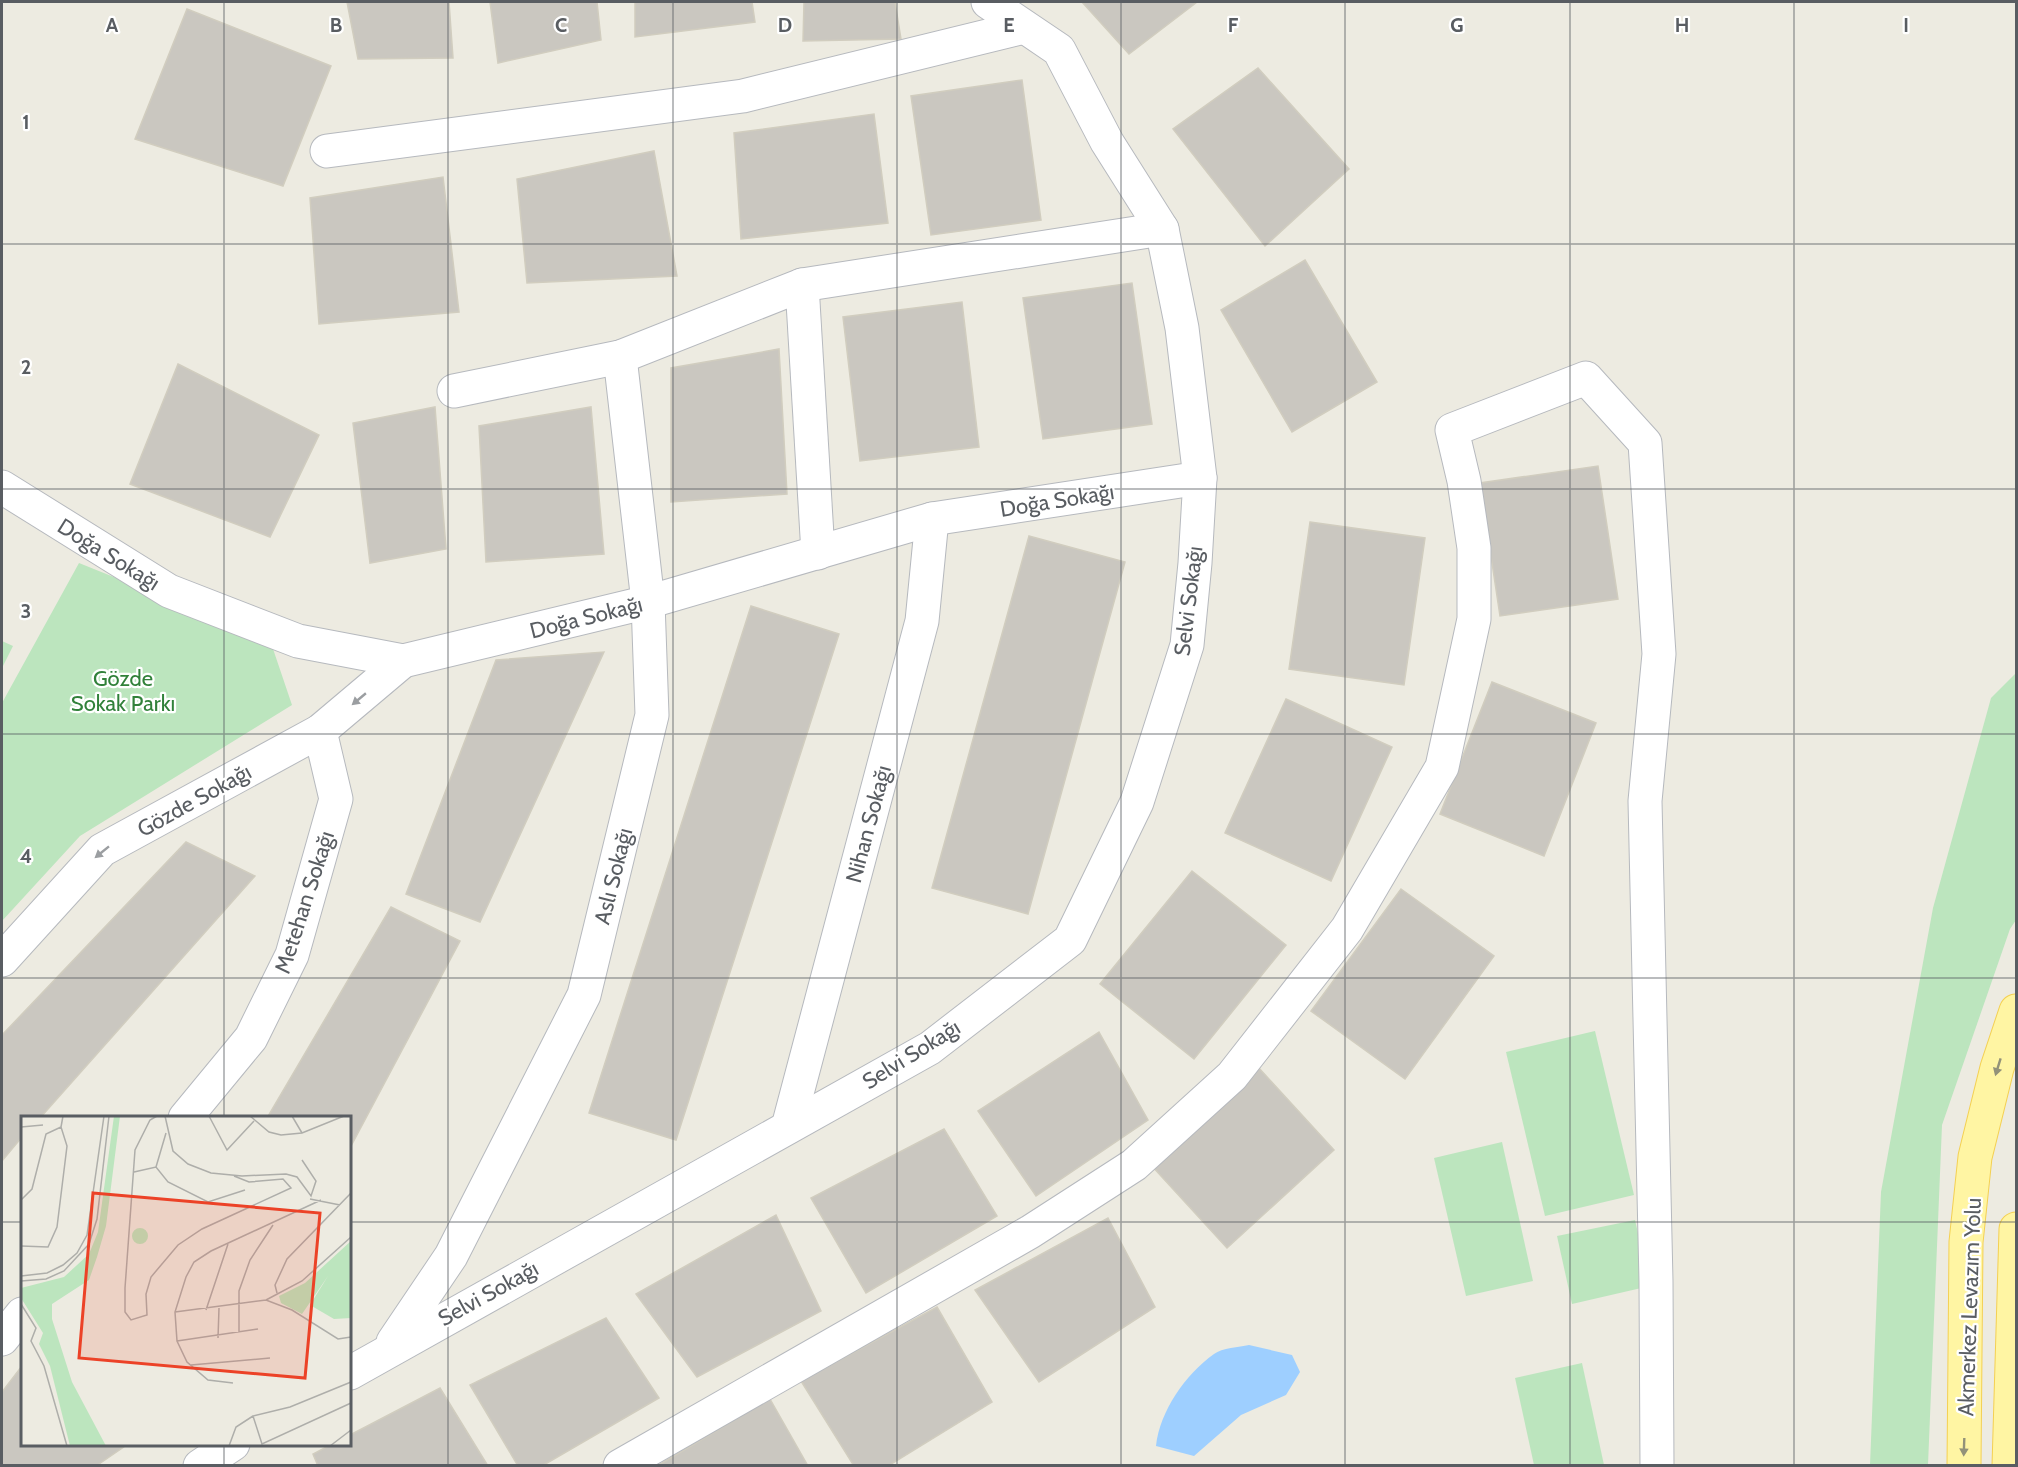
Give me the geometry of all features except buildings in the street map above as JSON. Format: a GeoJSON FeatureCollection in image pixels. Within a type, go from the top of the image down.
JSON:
{"type":"FeatureCollection","features":[{"type":"Feature","properties":{"kind":"main road","name":"Akmerkez Levazım Yolu"},"geometry":{"type":"LineString","coordinates":[[1964,1466],[1966,1242],[1975,1157],[1997,1068],[2016,1011]]}},
{"type":"Feature","properties":{"kind":"main road","name":"Akmerkez Levazım Yolu"},"geometry":{"type":"LineString","coordinates":[[2009,1466],[2016,1229]]}},
{"type":"Feature","properties":{"kind":"street"},"geometry":{"type":"LineString","coordinates":[[454,391],[620,357],[802,285],[1162,229],[1107,142],[1059,50],[988,2]]}},
{"type":"Feature","properties":{"kind":"street"},"geometry":{"type":"LineString","coordinates":[[327,151],[743,96],[1024,27]]}},
{"type":"Feature","properties":{"kind":"street","name":"Selvi Sokağı"},"geometry":{"type":"LineString","coordinates":[[351,1372],[389,1348],[930,1048],[1070,940],[1137,802],[1187,645],[1200,478],[1182,328],[1162,229]]}},
{"type":"Feature","properties":{"kind":"street"},"geometry":{"type":"LineString","coordinates":[[802,285],[818,553]]}},
{"type":"Feature","properties":{"kind":"street","name":"Aslı Sokağı"},"geometry":{"type":"LineString","coordinates":[[389,1348],[451,1256],[584,995],[652,715],[648,602],[620,357]]}},
{"type":"Feature","properties":{"kind":"street"},"geometry":{"type":"LineString","coordinates":[[620,1466],[1040,1226],[1134,1165],[1232,1076],[1347,929],[1442,767],[1474,619],[1474,548],[1464,481],[1452,430],[1586,378],[1644,443],[1658,642],[1645,801],[1656,1281],[1657,1466]]}},
{"type":"Feature","properties":{"kind":"street","name":"Doğa Sokağı"},"geometry":{"type":"LineString","coordinates":[[2,487],[170,591],[298,641],[403,661],[648,602],[932,519],[1200,478]]}},
{"type":"Feature","properties":{"kind":"street","name":"Nihan Sokağı"},"geometry":{"type":"LineString","coordinates":[[788,1127],[922,621],[932,519]]}},
{"type":"Feature","properties":{"kind":"street","name":"Gözde Sokağı"},"geometry":{"type":"LineString","coordinates":[[2,960],[102,850],[320,731],[403,661]]}},
{"type":"Feature","properties":{"kind":"street","name":"Metehan Sokağı"},"geometry":{"type":"LineString","coordinates":[[187,1116],[251,1038],[292,955],[336,799],[320,731]]}},
{"type":"Feature","properties":{"kind":"street"},"geometry":{"type":"LineString","coordinates":[[2,1339],[21,1315]]}},
{"type":"Feature","properties":{"kind":"street"},"geometry":{"type":"LineString","coordinates":[[200,1466],[230,1446]]}},
{"type":"Feature","properties":{"kind":"green space","name":"Gözde Sokak Parkı"},"geometry":{"type":"Polygon","coordinates":[[[79,563],[270,640],[292,705],[80,836],[2,921],[2,703],[79,563]]]}},
{"type":"Feature","properties":{"kind":"green space"},"geometry":{"type":"Polygon","coordinates":[[[2,641],[13,646],[2,668],[2,641]]]}},
{"type":"Feature","properties":{"kind":"green space"},"geometry":{"type":"Polygon","coordinates":[[[2016,673],[2016,920],[2010,929],[1942,1125],[1928,1465],[1870,1465],[1881,1192],[1933,908],[1991,698],[2016,673]]]}},
{"type":"Feature","properties":{"kind":"green space"},"geometry":{"type":"Polygon","coordinates":[[[1595,1031],[1634,1195],[1545,1216],[1506,1052],[1595,1031]]]}},
{"type":"Feature","properties":{"kind":"green space"},"geometry":{"type":"Polygon","coordinates":[[[1502,1142],[1533,1281],[1466,1296],[1434,1158],[1502,1142]]]}},
{"type":"Feature","properties":{"kind":"green space"},"geometry":{"type":"Polygon","coordinates":[[[1635,1220],[1650,1286],[1572,1304],[1557,1236],[1635,1220]]]}},
{"type":"Feature","properties":{"kind":"green space"},"geometry":{"type":"Polygon","coordinates":[[[1582,1363],[1604,1465],[1534,1465],[1515,1378],[1582,1363]]]}},
{"type":"Feature","properties":{"kind":"water"},"geometry":{"type":"Polygon","coordinates":[[[1249,1345],[1292,1355],[1300,1372],[1286,1395],[1241,1415],[1194,1456],[1156,1446],[1158,1433],[1168,1407],[1193,1372],[1217,1352],[1249,1345]]]}}]}
